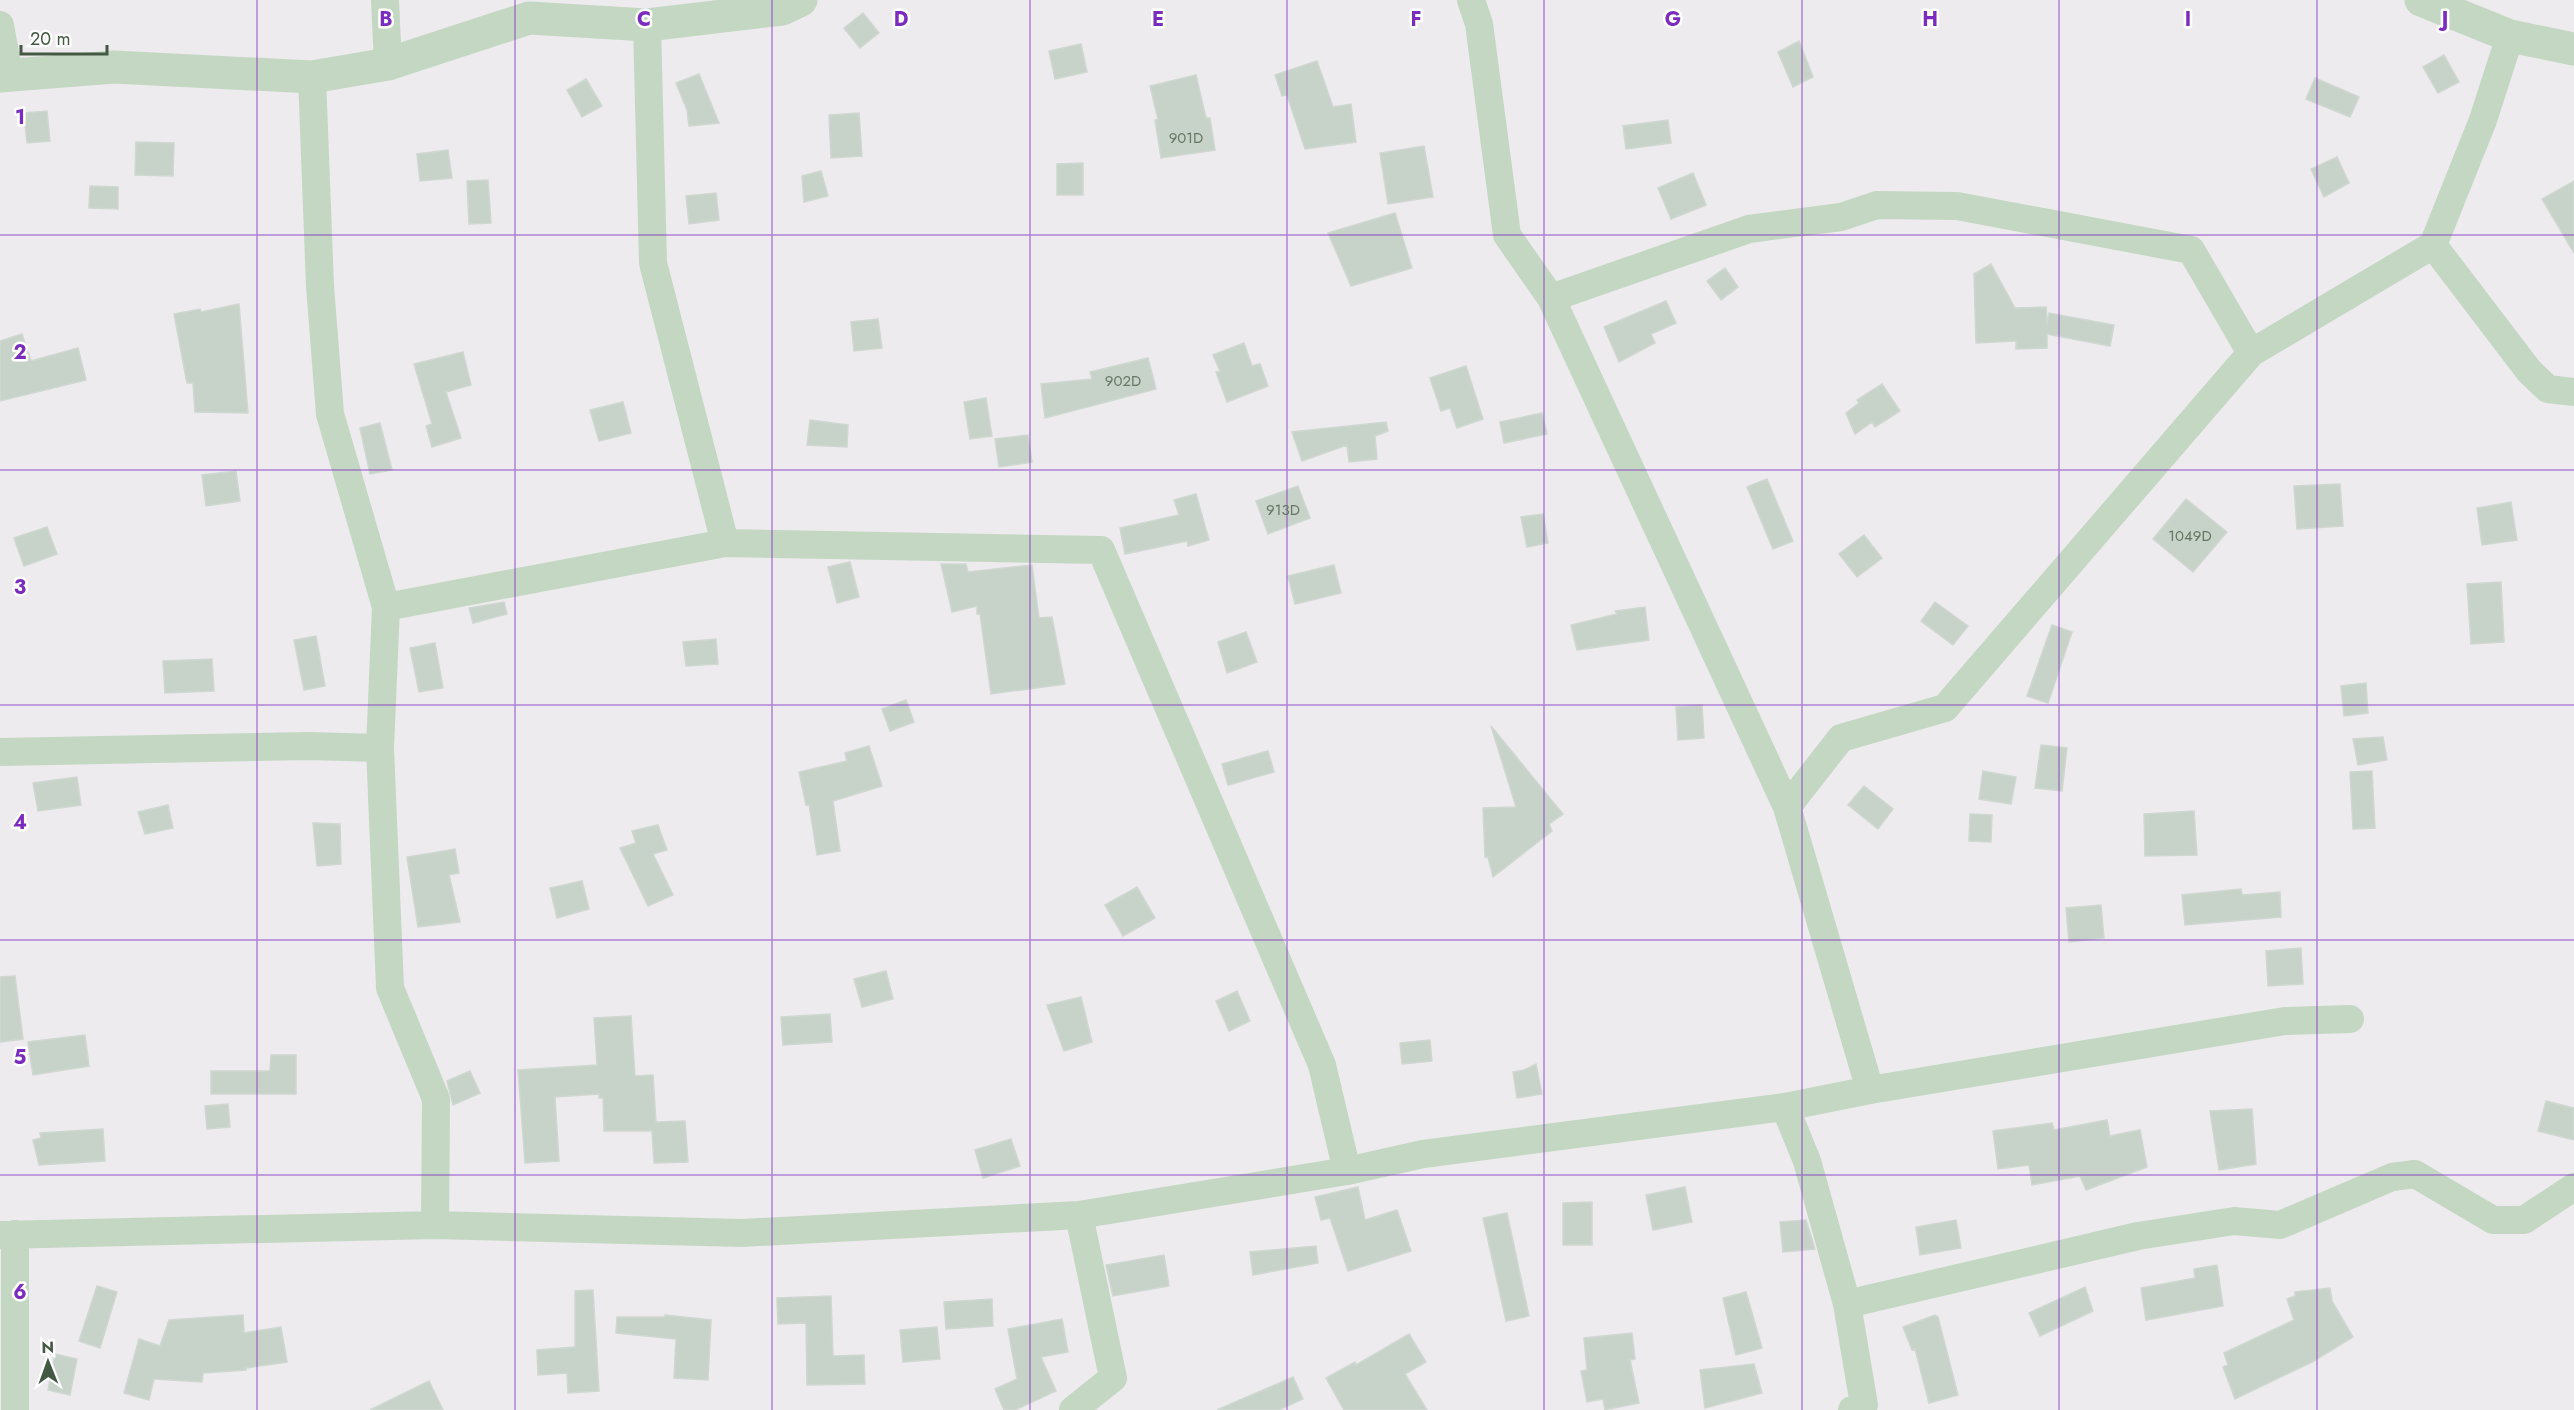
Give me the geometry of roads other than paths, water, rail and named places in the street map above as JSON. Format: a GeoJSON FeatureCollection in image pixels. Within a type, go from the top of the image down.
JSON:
{"type":"FeatureCollection","features":[{"type":"Feature","properties":{"kind":"street"},"geometry":{"type":"LineString","coordinates":[[385,0],[388,64]]}},
{"type":"Feature","properties":{"kind":"street"},"geometry":{"type":"LineString","coordinates":[[0,25],[5,75],[114,67],[312,77],[388,64],[529,18],[647,25],[782,9],[801,0]]}},
{"type":"Feature","properties":{"kind":"street"},"geometry":{"type":"LineString","coordinates":[[1471,0],[1479,24],[1507,235],[1551,298],[1787,807],[1870,1090]]}},
{"type":"Feature","properties":{"kind":"street"},"geometry":{"type":"LineString","coordinates":[[2421,0],[2510,36],[2574,49]]}},
{"type":"Feature","properties":{"kind":"street"},"geometry":{"type":"LineString","coordinates":[[647,25],[653,263],[725,543]]}},
{"type":"Feature","properties":{"kind":"street"},"geometry":{"type":"LineString","coordinates":[[1787,807],[1841,738],[1945,708],[2251,352],[2433,245],[2483,120],[2510,36]]}},
{"type":"Feature","properties":{"kind":"street"},"geometry":{"type":"LineString","coordinates":[[312,77],[320,286],[330,414],[386,607],[380,748],[390,988],[436,1099],[435,1225]]}},
{"type":"Feature","properties":{"kind":"street"},"geometry":{"type":"LineString","coordinates":[[1551,298],[1749,229],[1841,218],[1877,206],[1957,206],[2191,250],[2251,352]]}},
{"type":"Feature","properties":{"kind":"street"},"geometry":{"type":"LineString","coordinates":[[2433,245],[2529,371],[2548,390],[2574,392]]}},
{"type":"Feature","properties":{"kind":"street"},"geometry":{"type":"LineString","coordinates":[[386,607],[725,543],[1101,550],[1322,1065],[1347,1171]]}},
{"type":"Feature","properties":{"kind":"street"},"geometry":{"type":"LineString","coordinates":[[0,752],[309,746],[380,748]]}},
{"type":"Feature","properties":{"kind":"street"},"geometry":{"type":"LineString","coordinates":[[15,1410],[8,1234],[435,1225],[742,1233],[1079,1215],[1347,1171],[1423,1154],[1785,1107],[1870,1090],[2285,1021],[2350,1019]]}},
{"type":"Feature","properties":{"kind":"street"},"geometry":{"type":"LineString","coordinates":[[1785,1107],[1807,1161],[1847,1304],[1864,1405],[1852,1410]]}},
{"type":"Feature","properties":{"kind":"street"},"geometry":{"type":"LineString","coordinates":[[1847,1304],[2138,1236],[2234,1221],[2280,1225],[2392,1177],[2415,1174],[2493,1220],[2524,1220],[2574,1187]]}},
{"type":"Feature","properties":{"kind":"street"},"geometry":{"type":"LineString","coordinates":[[1073,1410],[1113,1378],[1079,1215]]}}]}
